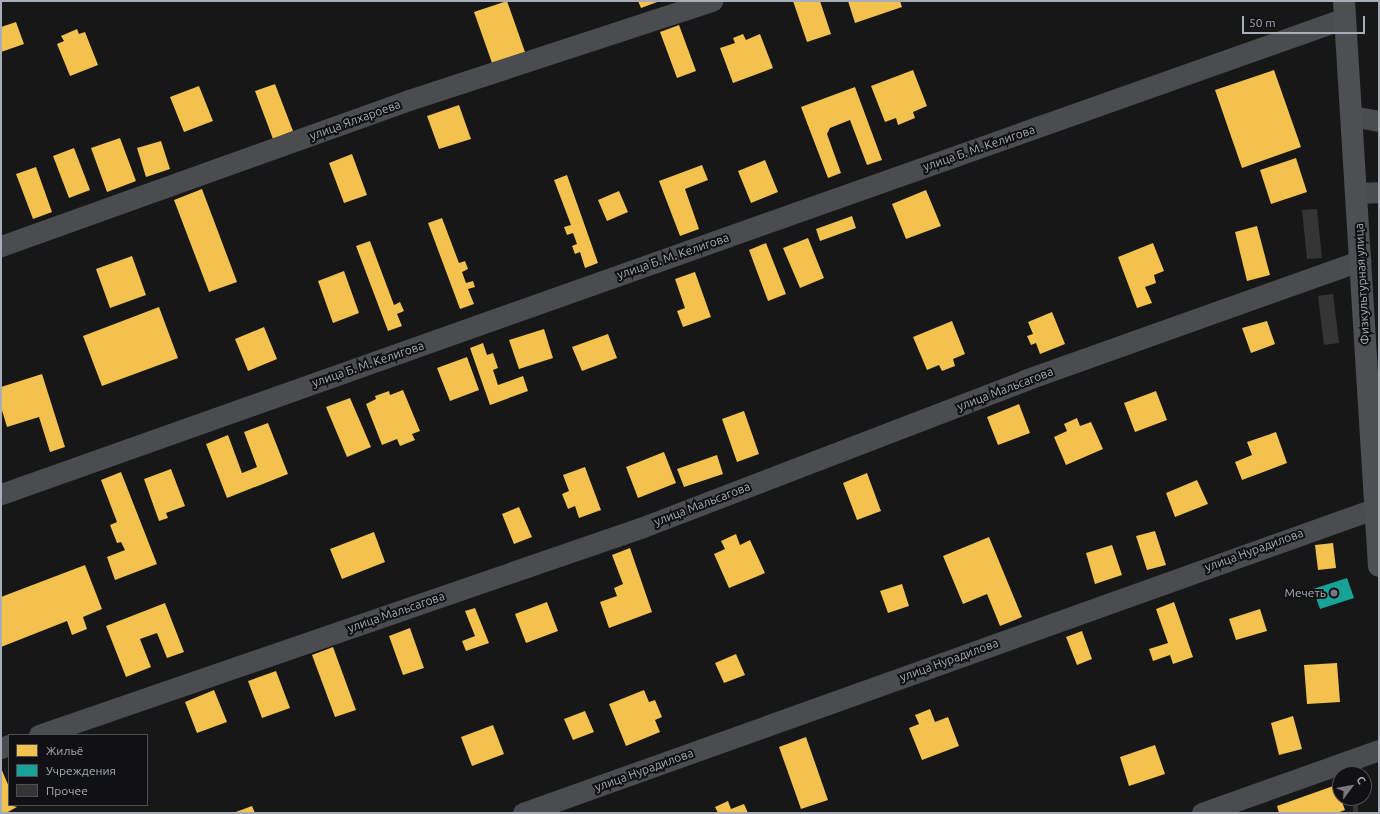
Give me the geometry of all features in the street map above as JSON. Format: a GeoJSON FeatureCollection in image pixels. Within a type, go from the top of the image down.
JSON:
{"type":"FeatureCollection","features":[{"type":"Feature","properties":{"kind":"main road","name":"Физкультурная улица"},"geometry":{"type":"LineString","coordinates":[[1345,10],[1377,506],[1379,566]]}},
{"type":"Feature","properties":{"kind":"street","name":"улица Ялхароева"},"geometry":{"type":"LineString","coordinates":[[1,246],[409,100],[712,1]]}},
{"type":"Feature","properties":{"kind":"street","name":"улица Б. М. Келигова"},"geometry":{"type":"LineString","coordinates":[[1,494],[1345,10]]}},
{"type":"Feature","properties":{"kind":"street"},"geometry":{"type":"LineString","coordinates":[[1351,116],[1379,121]]}},
{"type":"Feature","properties":{"kind":"street"},"geometry":{"type":"LineString","coordinates":[[1356,193],[1379,192]]}},
{"type":"Feature","properties":{"kind":"street","name":"улица Мальсагова"},"geometry":{"type":"LineString","coordinates":[[42,734],[643,527],[1025,380],[1360,261]]}},
{"type":"Feature","properties":{"kind":"street","name":"улица Нурадилова"},"geometry":{"type":"LineString","coordinates":[[523,813],[1377,506]]}},
{"type":"Feature","properties":{"kind":"street"},"geometry":{"type":"LineString","coordinates":[[1202,813],[1379,750]]}},
{"type":"Feature","properties":{"kind":"building: Жильё"},"geometry":{"type":"Polygon","coordinates":[[[507,1],[525,52],[492,63],[474,12],[507,1]]]}},
{"type":"Feature","properties":{"kind":"building: Жильё"},"geometry":{"type":"Polygon","coordinates":[[[638,1],[660,1],[641,8],[638,1]]]}},
{"type":"Feature","properties":{"kind":"building: Жильё"},"geometry":{"type":"Polygon","coordinates":[[[793,1],[820,1],[831,34],[807,42],[793,1]]]}},
{"type":"Feature","properties":{"kind":"building: Жильё"},"geometry":{"type":"Polygon","coordinates":[[[848,1],[900,1],[902,7],[855,23],[848,1]]]}},
{"type":"Feature","properties":{"kind":"building: Жильё"},"geometry":{"type":"Polygon","coordinates":[[[16,22],[24,44],[1,52],[1,27],[16,22]]]}},
{"type":"Feature","properties":{"kind":"building: Жильё"},"geometry":{"type":"Polygon","coordinates":[[[679,25],[696,71],[677,78],[660,32],[679,25]]]}},
{"type":"Feature","properties":{"kind":"building: Жильё"},"geometry":{"type":"Polygon","coordinates":[[[77,29],[79,34],[85,32],[98,65],[70,76],[57,44],[64,41],[61,36],[77,29]]]}},
{"type":"Feature","properties":{"kind":"building: Жильё"},"geometry":{"type":"Polygon","coordinates":[[[743,34],[746,40],[760,34],[773,68],[733,83],[720,48],[735,43],[733,38],[743,34]]]}},
{"type":"Feature","properties":{"kind":"building: Жильё"},"geometry":{"type":"Polygon","coordinates":[[[913,70],[927,106],[913,112],[915,118],[898,125],[896,118],[885,122],[871,86],[913,70]]]}},
{"type":"Feature","properties":{"kind":"building: Жильё"},"geometry":{"type":"Polygon","coordinates":[[[1274,70],[1301,147],[1242,168],[1215,90],[1274,70]]]}},
{"type":"Feature","properties":{"kind":"building: Жильё"},"geometry":{"type":"Polygon","coordinates":[[[275,84],[293,131],[273,139],[255,91],[275,84]]]}},
{"type":"Feature","properties":{"kind":"building: Жильё"},"geometry":{"type":"Polygon","coordinates":[[[199,86],[213,121],[184,132],[170,97],[199,86]]]}},
{"type":"Feature","properties":{"kind":"building: Жильё"},"geometry":{"type":"Polygon","coordinates":[[[855,87],[882,160],[867,165],[850,120],[830,128],[827,134],[841,173],[828,178],[801,107],[855,87]]]}},
{"type":"Feature","properties":{"kind":"building: Жильё"},"geometry":{"type":"Polygon","coordinates":[[[459,105],[471,139],[439,149],[427,116],[459,105]]]}},
{"type":"Feature","properties":{"kind":"building: Жильё"},"geometry":{"type":"Polygon","coordinates":[[[120,138],[136,181],[107,192],[91,148],[120,138]]]}},
{"type":"Feature","properties":{"kind":"building: Жильё"},"geometry":{"type":"Polygon","coordinates":[[[161,141],[170,169],[146,177],[137,148],[161,141]]]}},
{"type":"Feature","properties":{"kind":"building: Жильё"},"geometry":{"type":"Polygon","coordinates":[[[74,148],[90,190],[69,198],[53,156],[74,148]]]}},
{"type":"Feature","properties":{"kind":"building: Жильё"},"geometry":{"type":"Polygon","coordinates":[[[352,154],[367,195],[344,203],[329,163],[352,154]]]}},
{"type":"Feature","properties":{"kind":"building: Жильё"},"geometry":{"type":"Polygon","coordinates":[[[1296,158],[1307,192],[1271,204],[1260,170],[1296,158]]]}},
{"type":"Feature","properties":{"kind":"building: Жильё"},"geometry":{"type":"Polygon","coordinates":[[[765,160],[778,192],[751,203],[738,171],[765,160]]]}},
{"type":"Feature","properties":{"kind":"building: Жильё"},"geometry":{"type":"Polygon","coordinates":[[[702,165],[708,180],[685,189],[699,229],[680,236],[659,181],[702,165]]]}},
{"type":"Feature","properties":{"kind":"building: Жильё"},"geometry":{"type":"Polygon","coordinates":[[[36,167],[52,212],[33,219],[16,174],[36,167]]]}},
{"type":"Feature","properties":{"kind":"building: Жильё"},"geometry":{"type":"Polygon","coordinates":[[[567,175],[598,263],[585,268],[580,252],[575,254],[572,246],[577,244],[573,233],[567,235],[564,227],[571,225],[554,180],[567,175]]]}},
{"type":"Feature","properties":{"kind":"building: Жильё"},"geometry":{"type":"Polygon","coordinates":[[[202,189],[237,282],[209,292],[174,200],[202,189]]]}},
{"type":"Feature","properties":{"kind":"building: Жильё"},"geometry":{"type":"Polygon","coordinates":[[[926,190],[941,226],[906,239],[892,204],[926,190]]]}},
{"type":"Feature","properties":{"kind":"building: Жильё"},"geometry":{"type":"Polygon","coordinates":[[[619,191],[628,212],[607,221],[598,200],[619,191]]]}},
{"type":"Feature","properties":{"kind":"building: Жильё"},"geometry":{"type":"Polygon","coordinates":[[[852,216],[856,228],[820,241],[816,229],[852,216]]]}},
{"type":"Feature","properties":{"kind":"building: Жильё"},"geometry":{"type":"Polygon","coordinates":[[[442,218],[459,263],[465,261],[468,269],[462,272],[466,283],[473,281],[475,287],[468,289],[474,304],[460,309],[428,223],[442,218]]]}},
{"type":"Feature","properties":{"kind":"building: Жильё"},"geometry":{"type":"Polygon","coordinates":[[[1257,226],[1270,275],[1247,281],[1235,232],[1257,226]]]}},
{"type":"Feature","properties":{"kind":"building: Жильё"},"geometry":{"type":"Polygon","coordinates":[[[808,238],[824,278],[800,288],[783,248],[808,238]]]}},
{"type":"Feature","properties":{"kind":"building: Жильё"},"geometry":{"type":"Polygon","coordinates":[[[370,241],[394,305],[400,302],[404,311],[397,314],[402,326],[388,331],[356,246],[370,241]]]}},
{"type":"Feature","properties":{"kind":"building: Жильё"},"geometry":{"type":"Polygon","coordinates":[[[766,243],[786,294],[768,301],[749,250],[766,243]]]}},
{"type":"Feature","properties":{"kind":"building: Жильё"},"geometry":{"type":"Polygon","coordinates":[[[1153,243],[1164,271],[1154,275],[1156,283],[1145,287],[1152,303],[1137,308],[1118,257],[1153,243]]]}},
{"type":"Feature","properties":{"kind":"building: Жильё"},"geometry":{"type":"Polygon","coordinates":[[[132,256],[146,295],[110,308],[96,269],[132,256]]]}},
{"type":"Feature","properties":{"kind":"building: Жильё"},"geometry":{"type":"Polygon","coordinates":[[[344,271],[359,313],[333,323],[318,281],[344,271]]]}},
{"type":"Feature","properties":{"kind":"building: Жильё"},"geometry":{"type":"Polygon","coordinates":[[[695,272],[711,317],[683,327],[677,311],[685,308],[675,279],[695,272]]]}},
{"type":"Feature","properties":{"kind":"building: Жильё"},"geometry":{"type":"Polygon","coordinates":[[[159,307],[178,358],[102,386],[83,336],[159,307]]]}},
{"type":"Feature","properties":{"kind":"building: Жильё"},"geometry":{"type":"Polygon","coordinates":[[[1052,312],[1065,344],[1040,354],[1036,343],[1031,345],[1027,336],[1033,334],[1028,322],[1052,312]]]}},
{"type":"Feature","properties":{"kind":"building: Жильё"},"geometry":{"type":"Polygon","coordinates":[[[952,321],[965,354],[953,359],[955,366],[942,371],[939,365],[927,370],[913,337],[952,321]]]}},
{"type":"Feature","properties":{"kind":"building: Жильё"},"geometry":{"type":"Polygon","coordinates":[[[1267,321],[1275,344],[1251,353],[1242,328],[1267,321]]]}},
{"type":"Feature","properties":{"kind":"building: Жильё"},"geometry":{"type":"Polygon","coordinates":[[[264,327],[277,359],[248,371],[235,339],[264,327]]]}},
{"type":"Feature","properties":{"kind":"building: Жильё"},"geometry":{"type":"Polygon","coordinates":[[[544,329],[553,358],[519,369],[509,340],[544,329]]]}},
{"type":"Feature","properties":{"kind":"building: Жильё"},"geometry":{"type":"Polygon","coordinates":[[[608,334],[617,358],[582,371],[572,347],[608,334]]]}},
{"type":"Feature","properties":{"kind":"building: Жильё"},"geometry":{"type":"Polygon","coordinates":[[[483,343],[487,355],[493,353],[498,368],[493,370],[498,385],[523,376],[528,391],[490,405],[470,348],[483,343]]]}},
{"type":"Feature","properties":{"kind":"building: Жильё"},"geometry":{"type":"Polygon","coordinates":[[[467,357],[479,390],[450,401],[437,368],[467,357]]]}},
{"type":"Feature","properties":{"kind":"building: Жильё"},"geometry":{"type":"Polygon","coordinates":[[[42,374],[65,447],[50,452],[39,417],[7,427],[1,407],[1,387],[42,374]]]}},
{"type":"Feature","properties":{"kind":"building: Жильё"},"geometry":{"type":"Polygon","coordinates":[[[403,390],[420,431],[412,434],[415,440],[400,446],[397,439],[382,445],[366,404],[376,399],[375,396],[389,391],[390,395],[403,390]]]}},
{"type":"Feature","properties":{"kind":"building: Жильё"},"geometry":{"type":"Polygon","coordinates":[[[1156,391],[1167,420],[1135,432],[1124,403],[1156,391]]]}},
{"type":"Feature","properties":{"kind":"building: Жильё"},"geometry":{"type":"Polygon","coordinates":[[[350,398],[371,447],[347,457],[326,407],[350,398]]]}},
{"type":"Feature","properties":{"kind":"building: Жильё"},"geometry":{"type":"Polygon","coordinates":[[[1019,404],[1030,433],[998,445],[987,417],[1019,404]]]}},
{"type":"Feature","properties":{"kind":"building: Жильё"},"geometry":{"type":"Polygon","coordinates":[[[744,411],[759,454],[737,462],[722,419],[744,411]]]}},
{"type":"Feature","properties":{"kind":"building: Жильё"},"geometry":{"type":"Polygon","coordinates":[[[1077,418],[1080,426],[1091,422],[1103,449],[1066,465],[1054,437],[1067,431],[1064,424],[1077,418]]]}},
{"type":"Feature","properties":{"kind":"building: Жильё"},"geometry":{"type":"Polygon","coordinates":[[[268,423],[288,474],[227,498],[206,444],[228,435],[242,473],[257,467],[244,432],[268,423]]]}},
{"type":"Feature","properties":{"kind":"building: Жильё"},"geometry":{"type":"Polygon","coordinates":[[[1276,432],[1287,463],[1242,480],[1235,462],[1252,455],[1247,442],[1276,432]]]}},
{"type":"Feature","properties":{"kind":"building: Жильё"},"geometry":{"type":"Polygon","coordinates":[[[664,452],[676,483],[638,498],[626,467],[664,452]]]}},
{"type":"Feature","properties":{"kind":"building: Жильё"},"geometry":{"type":"Polygon","coordinates":[[[717,455],[723,474],[684,487],[677,469],[717,455]]]}},
{"type":"Feature","properties":{"kind":"building: Жильё"},"geometry":{"type":"Polygon","coordinates":[[[585,467],[601,510],[579,518],[575,506],[568,509],[562,494],[569,491],[563,475],[585,467]]]}},
{"type":"Feature","properties":{"kind":"building: Жильё"},"geometry":{"type":"Polygon","coordinates":[[[171,469],[185,506],[166,513],[168,518],[159,521],[144,479],[171,469]]]}},
{"type":"Feature","properties":{"kind":"building: Жильё"},"geometry":{"type":"Polygon","coordinates":[[[121,472],[157,564],[115,580],[107,557],[125,550],[121,542],[117,543],[110,525],[117,522],[101,480],[121,472]]]}},
{"type":"Feature","properties":{"kind":"building: Жильё"},"geometry":{"type":"Polygon","coordinates":[[[867,473],[881,511],[857,520],[843,483],[867,473]]]}},
{"type":"Feature","properties":{"kind":"building: Жильё"},"geometry":{"type":"Polygon","coordinates":[[[1197,480],[1208,504],[1175,517],[1166,493],[1197,480]]]}},
{"type":"Feature","properties":{"kind":"building: Жильё"},"geometry":{"type":"Polygon","coordinates":[[[519,507],[532,537],[514,544],[502,514],[519,507]]]}},
{"type":"Feature","properties":{"kind":"building: Жильё"},"geometry":{"type":"Polygon","coordinates":[[[1155,531],[1166,565],[1147,570],[1136,536],[1155,531]]]}},
{"type":"Feature","properties":{"kind":"building: Жильё"},"geometry":{"type":"Polygon","coordinates":[[[374,532],[385,562],[342,579],[330,549],[374,532]]]}},
{"type":"Feature","properties":{"kind":"building: Жильё"},"geometry":{"type":"Polygon","coordinates":[[[736,534],[740,545],[750,540],[765,573],[729,588],[714,554],[725,549],[721,541],[736,534]]]}},
{"type":"Feature","properties":{"kind":"building: Жильё"},"geometry":{"type":"Polygon","coordinates":[[[989,537],[1022,617],[1000,626],[987,594],[963,604],[943,556],[989,537]]]}},
{"type":"Feature","properties":{"kind":"building: Жильё"},"geometry":{"type":"Polygon","coordinates":[[[1333,543],[1336,568],[1318,570],[1315,545],[1333,543]]]}},
{"type":"Feature","properties":{"kind":"building: Жильё"},"geometry":{"type":"Polygon","coordinates":[[[1112,545],[1122,575],[1095,584],[1086,553],[1112,545]]]}},
{"type":"Feature","properties":{"kind":"building: Жильё"},"geometry":{"type":"Polygon","coordinates":[[[630,548],[652,612],[609,628],[600,602],[617,596],[614,588],[623,584],[612,555],[630,548]]]}},
{"type":"Feature","properties":{"kind":"building: Жильё"},"geometry":{"type":"Polygon","coordinates":[[[85,565],[102,609],[83,617],[87,629],[72,635],[67,621],[1,647],[1,597],[85,565]]]}},
{"type":"Feature","properties":{"kind":"building: Жильё"},"geometry":{"type":"Polygon","coordinates":[[[902,584],[909,606],[888,613],[880,591],[902,584]]]}},
{"type":"Feature","properties":{"kind":"building: Жильё"},"geometry":{"type":"Polygon","coordinates":[[[547,602],[558,631],[526,643],[515,614],[547,602]]]}},
{"type":"Feature","properties":{"kind":"building: Жильё"},"geometry":{"type":"Polygon","coordinates":[[[1174,602],[1193,657],[1173,664],[1170,655],[1153,661],[1149,649],[1168,643],[1156,609],[1174,602]]]}},
{"type":"Feature","properties":{"kind":"building: Жильё"},"geometry":{"type":"Polygon","coordinates":[[[165,603],[184,652],[167,658],[157,633],[140,639],[151,667],[126,677],[106,626],[165,603]]]}},
{"type":"Feature","properties":{"kind":"building: Жильё"},"geometry":{"type":"Polygon","coordinates":[[[475,608],[489,643],[466,651],[462,641],[475,636],[465,611],[475,608]]]}},
{"type":"Feature","properties":{"kind":"building: Жильё"},"geometry":{"type":"Polygon","coordinates":[[[1260,609],[1267,631],[1236,640],[1229,619],[1260,609]]]}},
{"type":"Feature","properties":{"kind":"building: Жильё"},"geometry":{"type":"Polygon","coordinates":[[[410,628],[424,668],[403,675],[389,636],[410,628]]]}},
{"type":"Feature","properties":{"kind":"building: Жильё"},"geometry":{"type":"Polygon","coordinates":[[[1082,631],[1092,659],[1077,665],[1066,637],[1082,631]]]}},
{"type":"Feature","properties":{"kind":"building: Жильё"},"geometry":{"type":"Polygon","coordinates":[[[333,647],[356,710],[335,717],[312,655],[333,647]]]}},
{"type":"Feature","properties":{"kind":"building: Жильё"},"geometry":{"type":"Polygon","coordinates":[[[736,654],[745,675],[724,683],[715,663],[736,654]]]}},
{"type":"Feature","properties":{"kind":"building: Жильё"},"geometry":{"type":"Polygon","coordinates":[[[1337,663],[1340,702],[1307,704],[1304,665],[1337,663]]]}},
{"type":"Feature","properties":{"kind":"building: Жильё"},"geometry":{"type":"Polygon","coordinates":[[[276,671],[290,708],[262,718],[248,681],[276,671]]]}},
{"type":"Feature","properties":{"kind":"building: Жильё"},"geometry":{"type":"Polygon","coordinates":[[[214,690],[227,722],[197,733],[185,702],[214,690]]]}},
{"type":"Feature","properties":{"kind":"building: Жильё"},"geometry":{"type":"Polygon","coordinates":[[[644,690],[649,702],[655,700],[662,717],[655,720],[660,732],[626,746],[609,704],[644,690]]]}},
{"type":"Feature","properties":{"kind":"building: Жильё"},"geometry":{"type":"Polygon","coordinates":[[[930,709],[935,722],[948,717],[959,746],[922,760],[909,728],[919,724],[915,715],[930,709]]]}},
{"type":"Feature","properties":{"kind":"building: Жильё"},"geometry":{"type":"Polygon","coordinates":[[[585,711],[594,732],[573,740],[564,719],[585,711]]]}},
{"type":"Feature","properties":{"kind":"building: Жильё"},"geometry":{"type":"Polygon","coordinates":[[[1293,716],[1302,749],[1279,755],[1271,723],[1293,716]]]}},
{"type":"Feature","properties":{"kind":"building: Жильё"},"geometry":{"type":"Polygon","coordinates":[[[493,725],[504,754],[472,766],[461,737],[493,725]]]}},
{"type":"Feature","properties":{"kind":"building: Жильё"},"geometry":{"type":"Polygon","coordinates":[[[806,737],[828,800],[801,809],[779,747],[806,737]]]}},
{"type":"Feature","properties":{"kind":"building: Жильё"},"geometry":{"type":"Polygon","coordinates":[[[1155,745],[1165,774],[1129,786],[1120,757],[1155,745]]]}},
{"type":"Feature","properties":{"kind":"building: Жильё"},"geometry":{"type":"Polygon","coordinates":[[[1,768],[8,785],[8,806],[17,807],[6,813],[1,813],[1,768]]]}},
{"type":"Feature","properties":{"kind":"building: Жильё"},"geometry":{"type":"Polygon","coordinates":[[[1332,786],[1332,806],[1344,806],[1345,810],[1337,813],[1279,813],[1277,806],[1332,786]]]}},
{"type":"Feature","properties":{"kind":"building: Жильё"},"geometry":{"type":"Polygon","coordinates":[[[728,801],[731,809],[744,804],[748,813],[718,813],[715,807],[728,801]]]}},
{"type":"Feature","properties":{"kind":"building: Жильё"},"geometry":{"type":"Polygon","coordinates":[[[252,806],[255,813],[233,813],[252,806]]]}},
{"type":"Feature","properties":{"kind":"building: Учреждения","name":"Мечеть"},"geometry":{"type":"Polygon","coordinates":[[[1347,578],[1354,598],[1320,609],[1313,589],[1347,578]]]}},
{"type":"Feature","properties":{"kind":"building: Прочее"},"geometry":{"type":"Polygon","coordinates":[[[1317,209],[1322,258],[1307,259],[1302,210],[1317,209]]]}},
{"type":"Feature","properties":{"kind":"building: Прочее"},"geometry":{"type":"Polygon","coordinates":[[[1333,294],[1339,343],[1324,345],[1318,296],[1333,294]]]}},
{"type":"Feature","properties":{"kind":"building: Прочее"},"geometry":{"type":"Polygon","coordinates":[[[1353,806],[1358,806],[1358,813],[1353,813],[1353,806]]]}},
{"type":"Feature","properties":{"kind":"place","name":"Мечеть"},"geometry":{"type":"Point","coordinates":[1334,593]}}]}
